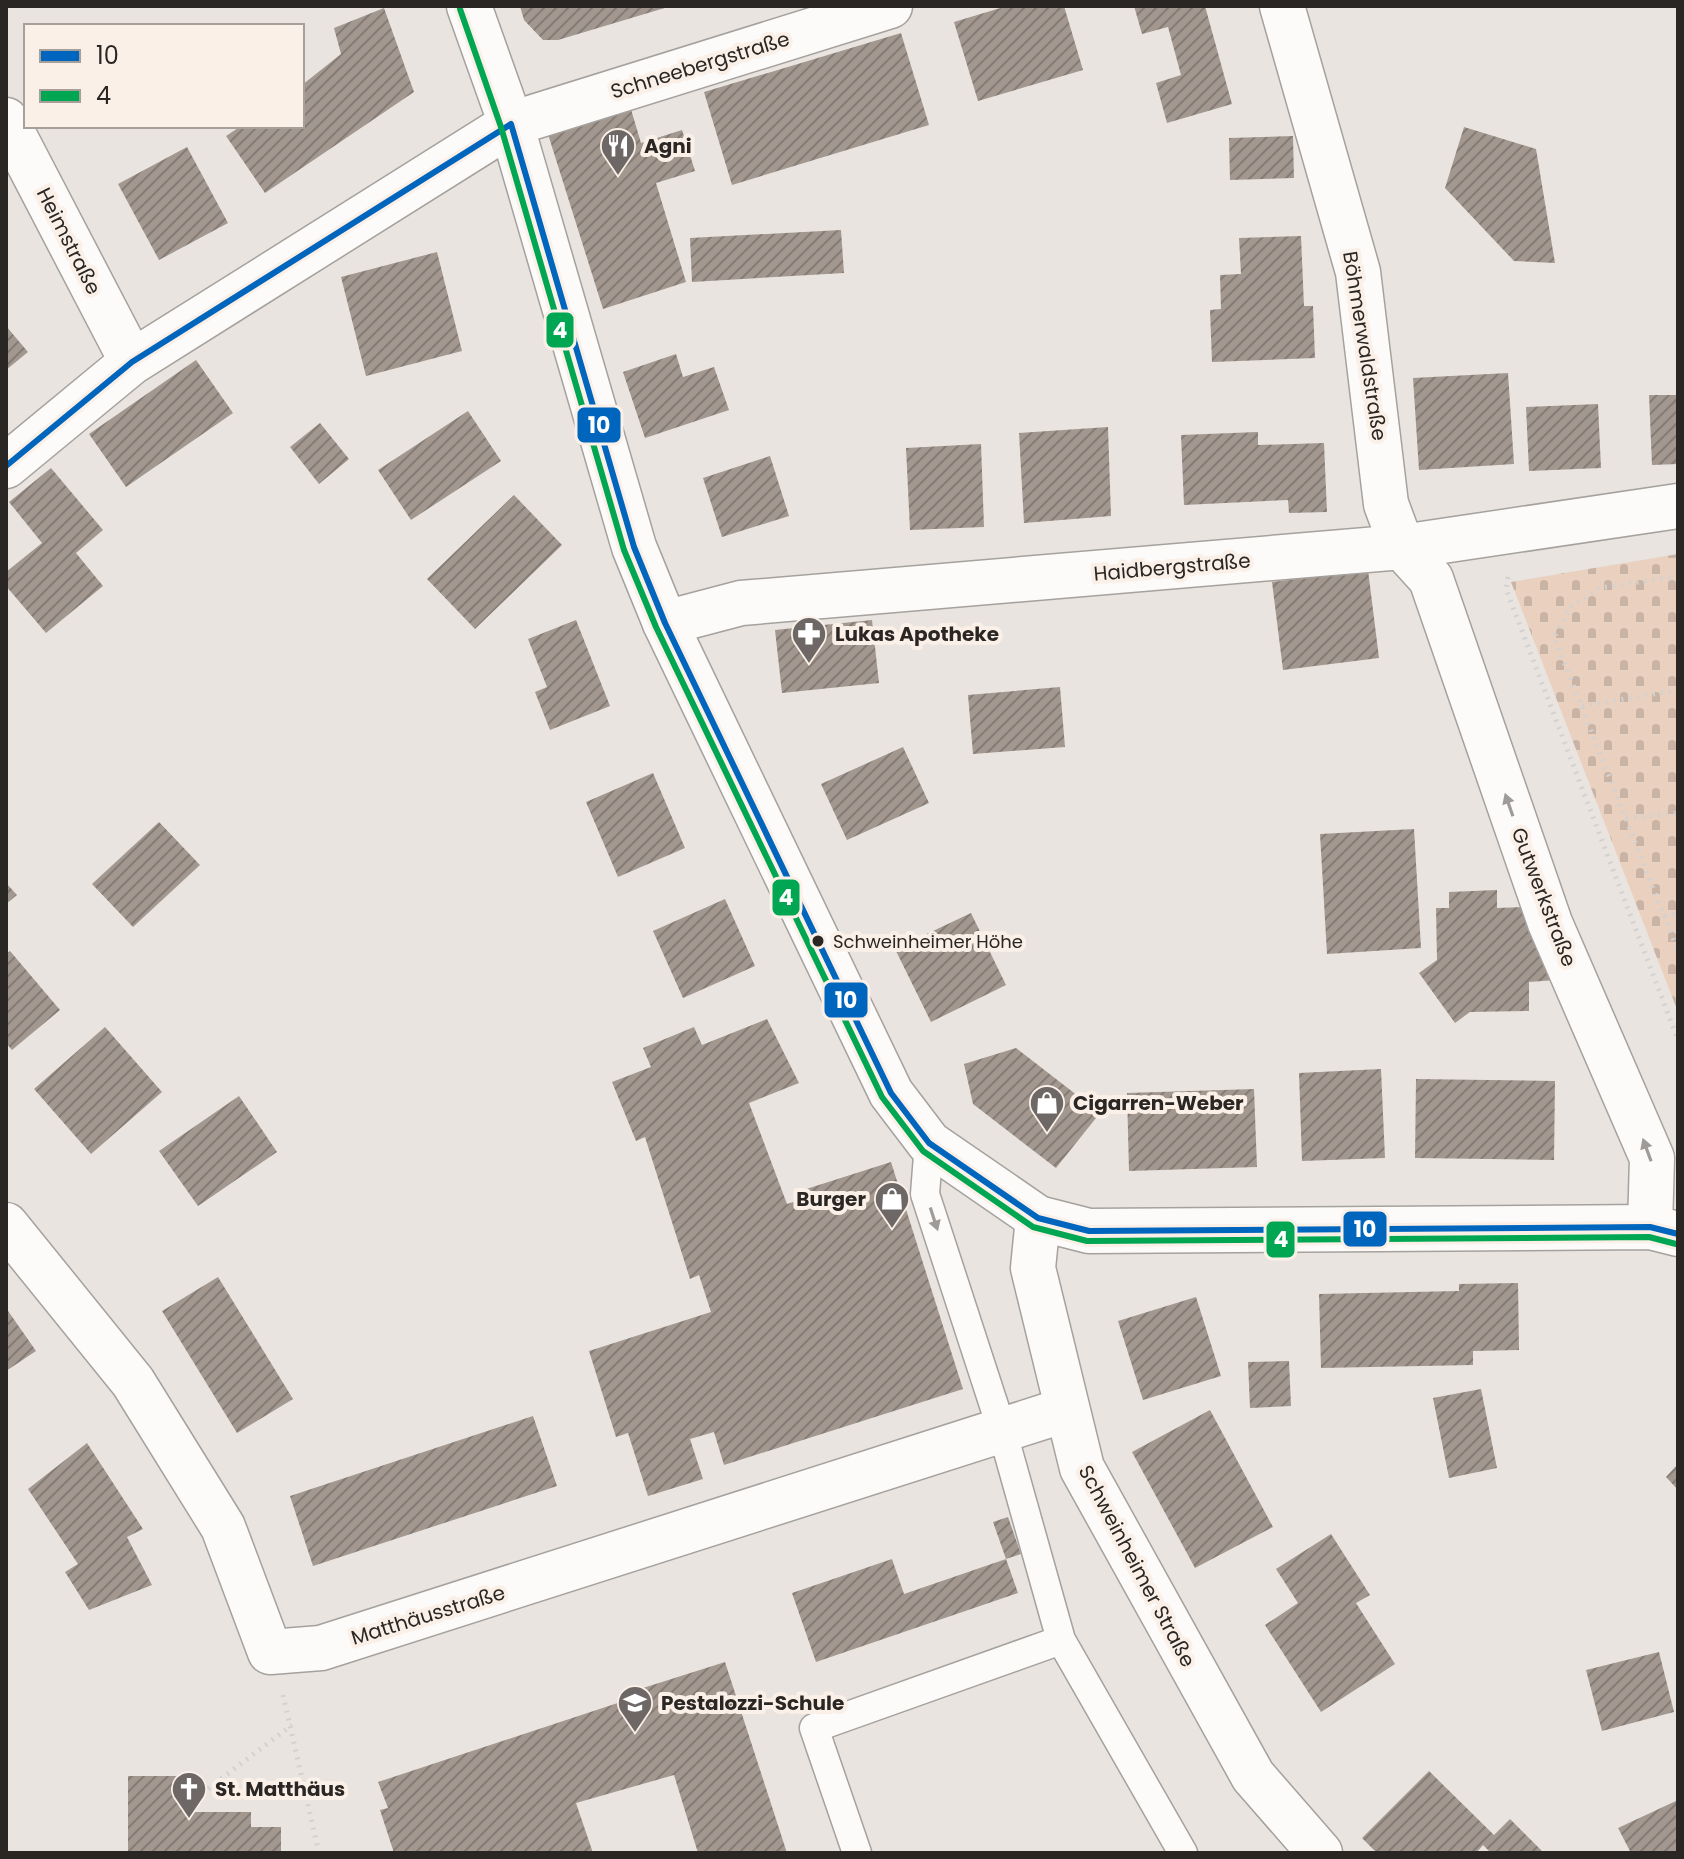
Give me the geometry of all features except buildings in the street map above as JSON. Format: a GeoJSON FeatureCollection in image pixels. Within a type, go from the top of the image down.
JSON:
{"type":"FeatureCollection","features":[{"type":"Feature","properties":{"kind":"street"},"geometry":{"type":"LineString","coordinates":[[469,6],[511,124],[634,547],[665,623],[891,1093],[929,1143],[1038,1218],[1089,1231],[1664,1230]]}},
{"type":"Feature","properties":{"kind":"street","name":"Schneebergstraße"},"geometry":{"type":"LineString","coordinates":[[6,466],[132,362],[511,124],[890,6]]}},
{"type":"Feature","properties":{"kind":"street","name":"Böhmerwaldstraße"},"geometry":{"type":"LineString","coordinates":[[1282,6],[1358,272],[1386,504],[1402,547]]}},
{"type":"Feature","properties":{"kind":"street","name":"Heimstraße"},"geometry":{"type":"LineString","coordinates":[[6,120],[132,362]]}},
{"type":"Feature","properties":{"kind":"street","name":"Haidbergstraße"},"geometry":{"type":"LineString","coordinates":[[665,623],[741,603],[1402,547],[1678,506]]}},
{"type":"Feature","properties":{"kind":"street","name":"Gutwerkstraße"},"geometry":{"type":"LineString","coordinates":[[1402,547],[1431,579],[1550,923],[1652,1158],[1664,1230]]}},
{"type":"Feature","properties":{"kind":"street","name":"Schweinheimer Straße"},"geometry":{"type":"LineString","coordinates":[[1038,1218],[1033,1268],[1065,1410],[1082,1468],[1117,1537],[1253,1776],[1320,1853]]}},
{"type":"Feature","properties":{"kind":"street"},"geometry":{"type":"LineString","coordinates":[[6,1225],[133,1382],[215,1514],[270,1652]]}},
{"type":"Feature","properties":{"kind":"street","name":"Matthäusstraße"},"geometry":{"type":"LineString","coordinates":[[270,1652],[321,1648],[1065,1410]]}},
{"type":"Feature","properties":{"kind":"lane"},"geometry":{"type":"LineString","coordinates":[[929,1143],[925,1194],[1002,1430],[1061,1640],[1183,1853]]}},
{"type":"Feature","properties":{"kind":"lane"},"geometry":{"type":"LineString","coordinates":[[857,1853],[814,1728],[1061,1640]]}},
{"type":"Feature","properties":{"kind":"path"},"geometry":{"type":"LineString","coordinates":[[1515,530],[1506,589],[1678,1040]]}},
{"type":"Feature","properties":{"kind":"path"},"geometry":{"type":"LineString","coordinates":[[1678,576],[1599,588],[1571,607],[1554,637],[1678,951]]}},
{"type":"Feature","properties":{"kind":"path"},"geometry":{"type":"LineString","coordinates":[[1582,706],[1678,690]]}},
{"type":"Feature","properties":{"kind":"path"},"geometry":{"type":"LineString","coordinates":[[1626,818],[1678,813]]}},
{"type":"Feature","properties":{"kind":"path"},"geometry":{"type":"LineString","coordinates":[[1664,916],[1678,914]]}},
{"type":"Feature","properties":{"kind":"path"},"geometry":{"type":"LineString","coordinates":[[270,1652],[292,1725],[319,1853]]}},
{"type":"Feature","properties":{"kind":"path"},"geometry":{"type":"LineString","coordinates":[[186,1796],[201,1794],[292,1725]]}},
{"type":"Feature","properties":{"kind":"green space"},"geometry":{"type":"Polygon","coordinates":[[[1678,554],[1678,1012],[1511,582],[1678,554]]]}},
{"type":"Feature","properties":{"kind":"transit line","name":"4"},"geometry":{"type":"LineString","coordinates":[[460,9],[501,127],[624,550],[656,627],[882,1097],[923,1151],[1033,1227],[1087,1241],[1649,1237],[1676,1244]]}},
{"type":"Feature","properties":{"kind":"transit line","name":"10"},"geometry":{"type":"LineString","coordinates":[[511,124],[634,547],[665,623],[891,1093],[929,1143],[1038,1218],[1089,1231],[1650,1227],[1678,1234]]}},
{"type":"Feature","properties":{"kind":"transit line","name":"10"},"geometry":{"type":"LineString","coordinates":[[6,466],[132,362],[511,124]]}},
{"type":"Feature","properties":{"kind":"place","name":"Agni"},"geometry":{"type":"Point","coordinates":[618,177]}},
{"type":"Feature","properties":{"kind":"place","name":"Lukas Apotheke"},"geometry":{"type":"Point","coordinates":[809,665]}},
{"type":"Feature","properties":{"kind":"place","name":"Schweinheimer Höhe"},"geometry":{"type":"Point","coordinates":[818,941]}},
{"type":"Feature","properties":{"kind":"place","name":"Cigarren-Weber"},"geometry":{"type":"Point","coordinates":[1047,1134]}},
{"type":"Feature","properties":{"kind":"place","name":"Burger"},"geometry":{"type":"Point","coordinates":[892,1230]}},
{"type":"Feature","properties":{"kind":"place","name":"Pestalozzi-Schule"},"geometry":{"type":"Point","coordinates":[635,1734]}},
{"type":"Feature","properties":{"kind":"place","name":"St. Matthäus"},"geometry":{"type":"Point","coordinates":[189,1820]}}]}
